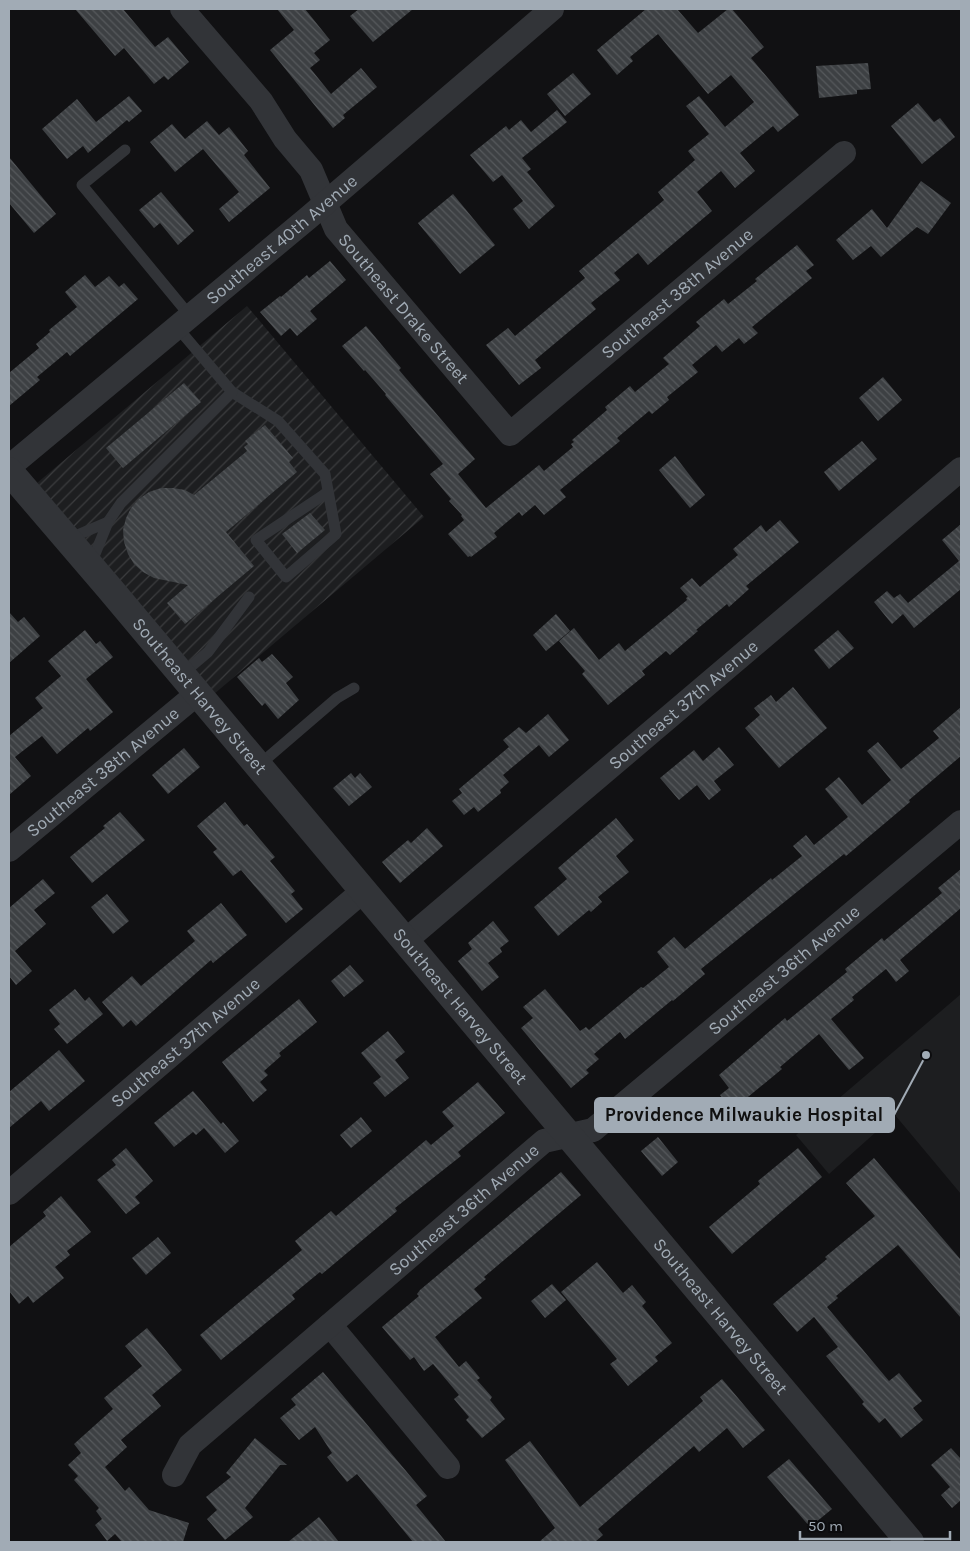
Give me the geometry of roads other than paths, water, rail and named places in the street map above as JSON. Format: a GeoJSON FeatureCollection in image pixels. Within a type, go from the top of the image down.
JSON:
{"type":"FeatureCollection","features":[{"type":"Feature","properties":{"kind":"street","name":"Southeast Drake Street"},"geometry":{"type":"LineString","coordinates":[[182,9],[260,101],[285,139],[311,170],[336,229],[510,434]]}},
{"type":"Feature","properties":{"kind":"street","name":"Southeast 40th Avenue"},"geometry":{"type":"LineString","coordinates":[[9,469],[326,203],[552,9]]}},
{"type":"Feature","properties":{"kind":"street","name":"Southeast 38th Avenue"},"geometry":{"type":"LineString","coordinates":[[510,434],[844,153]]}},
{"type":"Feature","properties":{"kind":"street","name":"Southeast Harvey Street"},"geometry":{"type":"LineString","coordinates":[[9,469],[910,1542]]}},
{"type":"Feature","properties":{"kind":"street","name":"Southeast 37th Avenue"},"geometry":{"type":"LineString","coordinates":[[405,941],[961,469]]}},
{"type":"Feature","properties":{"kind":"street","name":"Southeast 38th Avenue"},"geometry":{"type":"LineString","coordinates":[[9,850],[190,684]]}},
{"type":"Feature","properties":{"kind":"street","name":"Southeast 36th Avenue"},"geometry":{"type":"LineString","coordinates":[[174,1475],[190,1445],[544,1141],[593,1130],[961,822]]}},
{"type":"Feature","properties":{"kind":"street","name":"Southeast 37th Avenue"},"geometry":{"type":"LineString","coordinates":[[9,1193],[364,891]]}},
{"type":"Feature","properties":{"kind":"street"},"geometry":{"type":"LineString","coordinates":[[330,1324],[448,1467]]}},
{"type":"Feature","properties":{"kind":"lane"},"geometry":{"type":"LineString","coordinates":[[124,150],[82,184],[184,321],[232,392],[278,421],[325,474],[336,534],[286,577],[256,540],[328,492]]}},
{"type":"Feature","properties":{"kind":"lane"},"geometry":{"type":"LineString","coordinates":[[90,565],[108,522],[122,503],[232,392]]}},
{"type":"Feature","properties":{"kind":"lane"},"geometry":{"type":"LineString","coordinates":[[68,539],[108,522]]}},
{"type":"Feature","properties":{"kind":"lane"},"geometry":{"type":"LineString","coordinates":[[190,684],[208,652],[249,597]]}},
{"type":"Feature","properties":{"kind":"lane"},"geometry":{"type":"LineString","coordinates":[[258,766],[337,698],[354,688]]}},
{"type":"Feature","properties":{"kind":"place","name":"Providence Milwaukie Hospital"},"geometry":{"type":"Point","coordinates":[926,1055]}}]}
